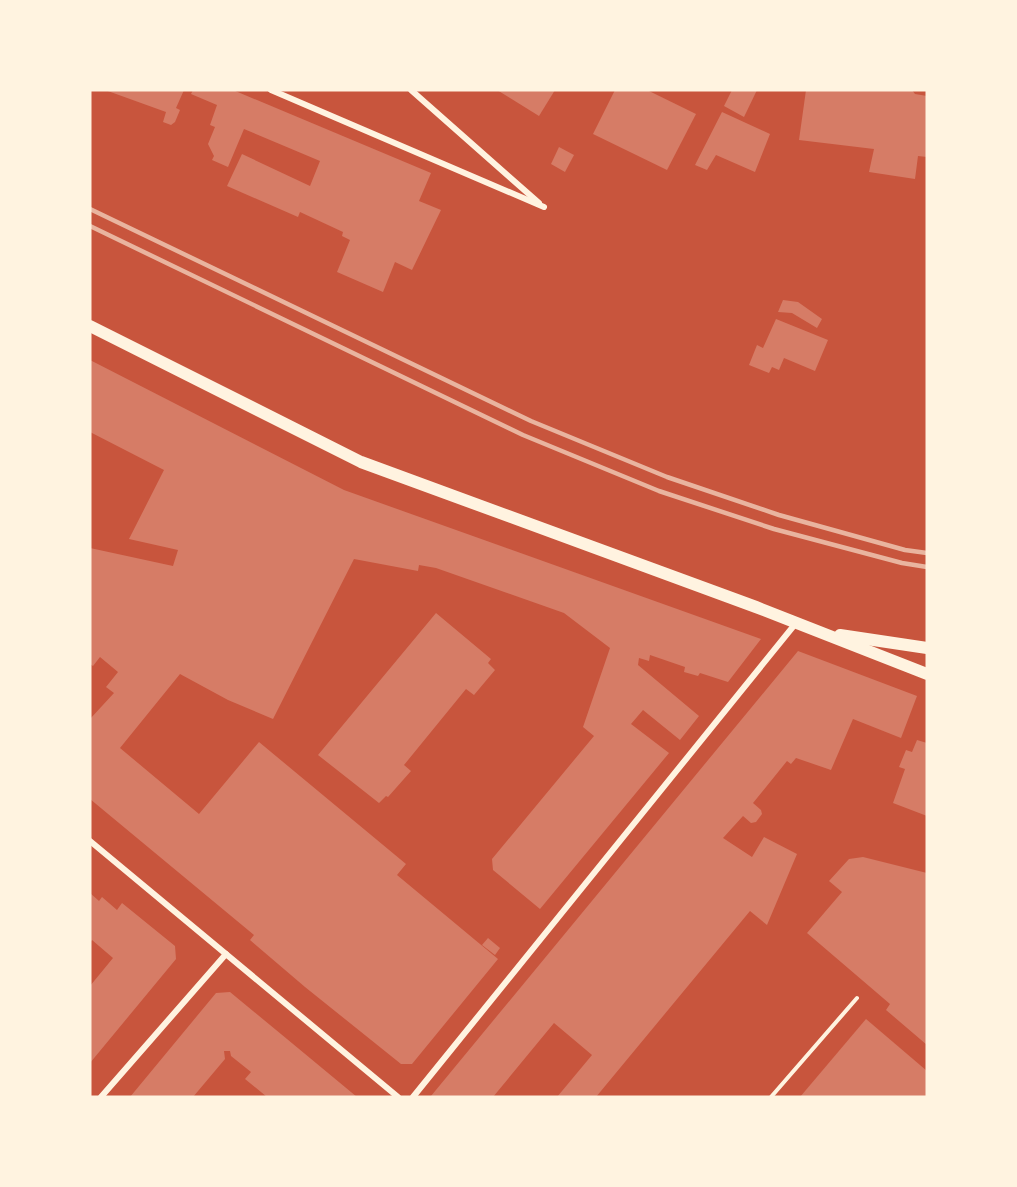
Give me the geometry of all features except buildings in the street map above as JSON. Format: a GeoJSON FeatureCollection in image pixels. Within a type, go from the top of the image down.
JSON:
{"type":"FeatureCollection","features":[{"type":"Feature","properties":{"kind":"main road"},"geometry":{"type":"LineString","coordinates":[[90,326],[361,462],[796,623],[927,674]]}},
{"type":"Feature","properties":{"kind":"main road"},"geometry":{"type":"LineString","coordinates":[[815,631],[927,648]]}},
{"type":"Feature","properties":{"kind":"street"},"geometry":{"type":"LineString","coordinates":[[271,90],[544,207],[411,90]]}},
{"type":"Feature","properties":{"kind":"street"},"geometry":{"type":"LineString","coordinates":[[413,1097],[796,623]]}},
{"type":"Feature","properties":{"kind":"street"},"geometry":{"type":"LineString","coordinates":[[90,841],[398,1097]]}},
{"type":"Feature","properties":{"kind":"street"},"geometry":{"type":"LineString","coordinates":[[101,1097],[226,954]]}},
{"type":"Feature","properties":{"kind":"path"},"geometry":{"type":"LineString","coordinates":[[771,1097],[857,998]]}},
{"type":"Feature","properties":{"kind":"railway"},"geometry":{"type":"LineString","coordinates":[[90,209],[531,421],[667,477],[779,515],[905,550],[927,553]]}},
{"type":"Feature","properties":{"kind":"railway"},"geometry":{"type":"LineString","coordinates":[[90,226],[523,435],[659,491],[774,529],[902,563],[927,567]]}}]}
